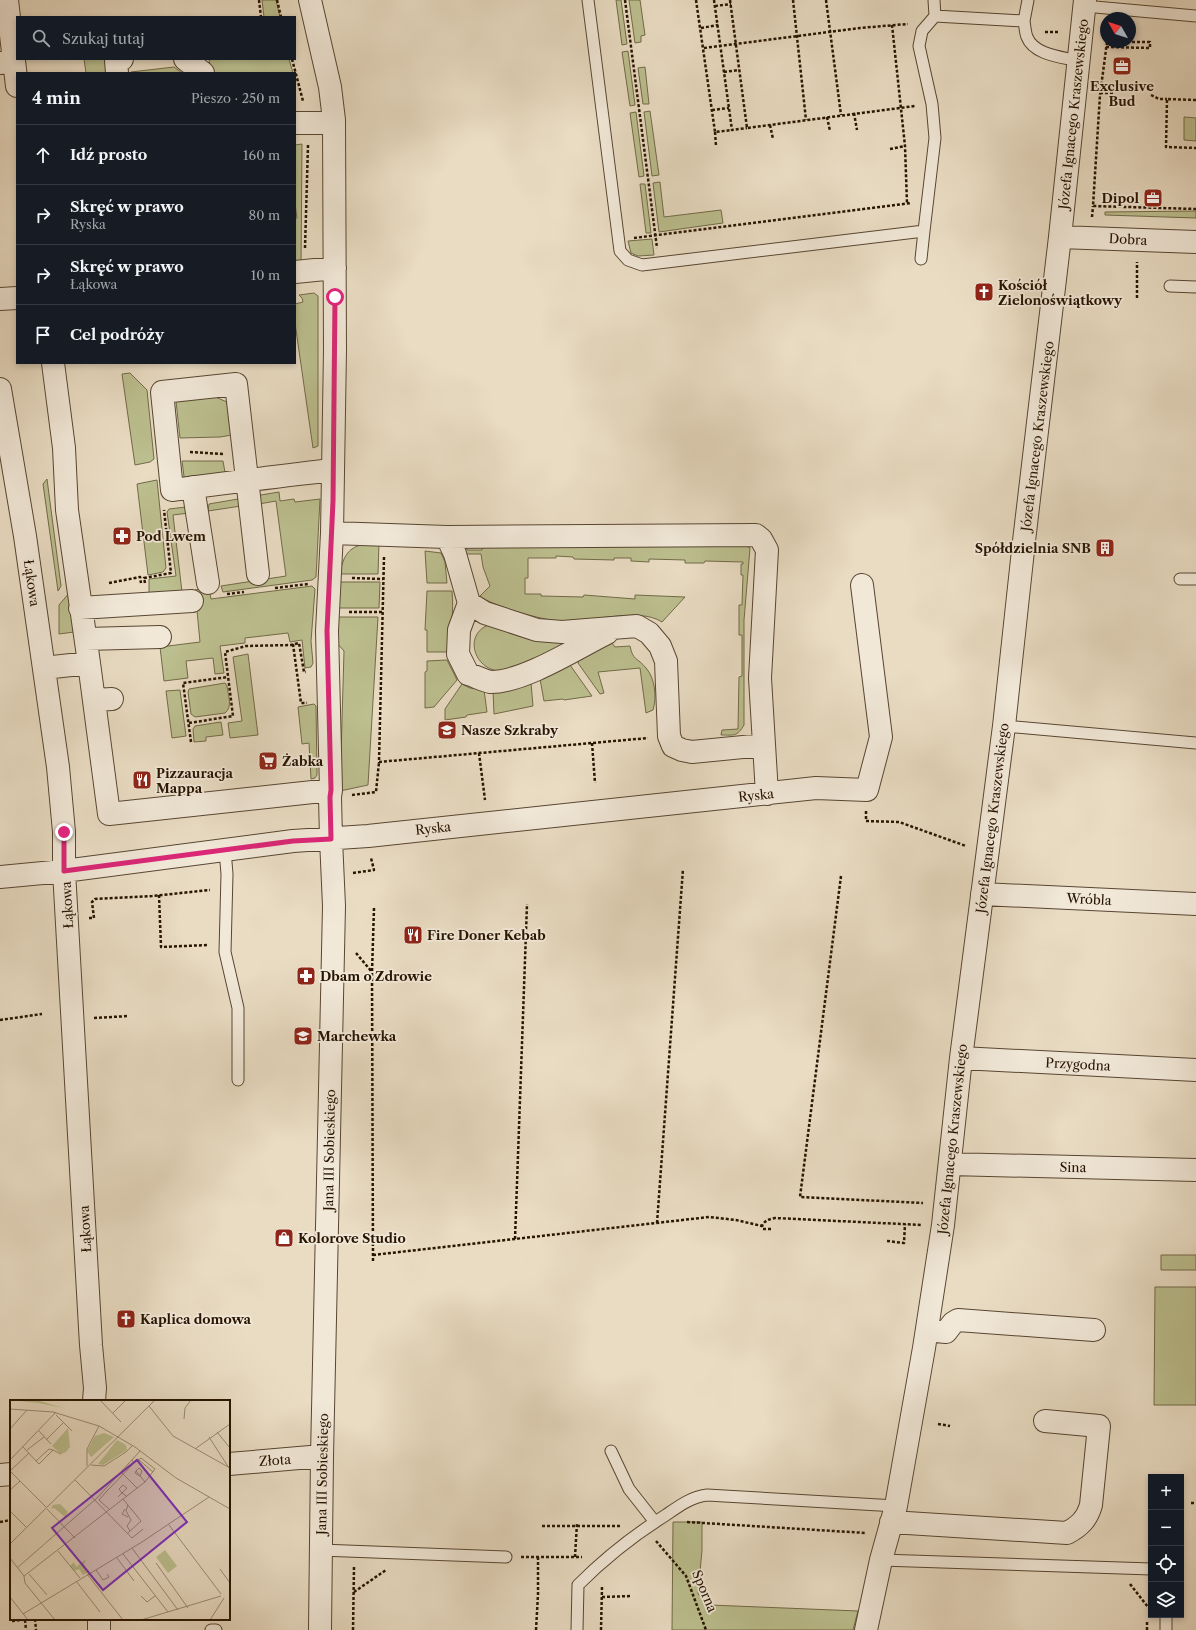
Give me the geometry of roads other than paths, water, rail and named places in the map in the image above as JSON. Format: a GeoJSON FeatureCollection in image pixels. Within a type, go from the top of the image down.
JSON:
{"type":"FeatureCollection","features":[{"type":"Feature","properties":{"kind":"street"},"geometry":{"type":"LineString","coordinates":[[7,0],[7,62],[16,84]]}},
{"type":"Feature","properties":{"kind":"street","name":"Jana III Sobieskiego"},"geometry":{"type":"LineString","coordinates":[[310,0],[330,87],[334,120],[335,268],[332,533],[327,631],[334,914],[320,1550],[320,1630]]}},
{"type":"Feature","properties":{"kind":"street","name":"Józefa Ignacego Kraszewskiego"},"geometry":{"type":"LineString","coordinates":[[866,1630],[881,1560],[892,1521],[927,1330],[943,1225],[961,1058],[1004,726],[1060,237],[1084,10]]}},
{"type":"Feature","properties":{"kind":"street"},"geometry":{"type":"LineString","coordinates":[[116,60],[118,72]]}},
{"type":"Feature","properties":{"kind":"street"},"geometry":{"type":"LineString","coordinates":[[185,60],[202,72]]}},
{"type":"Feature","properties":{"kind":"street"},"geometry":{"type":"LineString","coordinates":[[302,124],[334,120]]}},
{"type":"Feature","properties":{"kind":"street","name":"Dobra"},"geometry":{"type":"LineString","coordinates":[[1060,237],[1196,242]]}},
{"type":"Feature","properties":{"kind":"street"},"geometry":{"type":"LineString","coordinates":[[300,272],[335,268]]}},
{"type":"Feature","properties":{"kind":"street"},"geometry":{"type":"LineString","coordinates":[[0,300],[16,298]]}},
{"type":"Feature","properties":{"kind":"street"},"geometry":{"type":"LineString","coordinates":[[53,364],[64,448],[67,510],[80,608],[89,662],[103,700],[109,814],[331,790]]}},
{"type":"Feature","properties":{"kind":"street"},"geometry":{"type":"LineString","coordinates":[[258,574],[247,480],[244,455],[236,384],[162,392],[172,490],[247,480],[333,470]]}},
{"type":"Feature","properties":{"kind":"street","name":"Łąkowa"},"geometry":{"type":"LineString","coordinates":[[0,389],[25,536],[58,767],[64,832],[64,871],[91,1345],[95,1388],[94,1400]]}},
{"type":"Feature","properties":{"kind":"street"},"geometry":{"type":"LineString","coordinates":[[193,487],[208,583]]}},
{"type":"Feature","properties":{"kind":"street"},"geometry":{"type":"LineString","coordinates":[[332,533],[447,537],[756,535],[765,544],[767,550],[760,678],[767,794]]}},
{"type":"Feature","properties":{"kind":"street"},"geometry":{"type":"LineString","coordinates":[[447,537],[456,554],[469,603],[459,630],[458,654],[468,674],[490,682],[512,678],[534,670],[617,628]]}},
{"type":"Feature","properties":{"kind":"street","name":"Ryska"},"geometry":{"type":"LineString","coordinates":[[0,877],[64,871],[293,841],[331,839],[816,788],[867,790],[881,737],[862,585]]}},
{"type":"Feature","properties":{"kind":"street"},"geometry":{"type":"LineString","coordinates":[[80,608],[192,601]]}},
{"type":"Feature","properties":{"kind":"street"},"geometry":{"type":"LineString","coordinates":[[469,603],[485,613],[537,630],[562,632],[637,626],[649,633],[660,646],[666,660],[669,736],[673,746],[692,752],[764,745]]}},
{"type":"Feature","properties":{"kind":"street"},"geometry":{"type":"LineString","coordinates":[[86,639],[160,637]]}},
{"type":"Feature","properties":{"kind":"street"},"geometry":{"type":"LineString","coordinates":[[44,668],[89,662]]}},
{"type":"Feature","properties":{"kind":"street","name":"Wróbla"},"geometry":{"type":"LineString","coordinates":[[982,894],[1196,904]]}},
{"type":"Feature","properties":{"kind":"street","name":"Przygodna"},"geometry":{"type":"LineString","coordinates":[[961,1058],[1196,1070]]}},
{"type":"Feature","properties":{"kind":"street","name":"Sina"},"geometry":{"type":"LineString","coordinates":[[950,1164],[1196,1170]]}},
{"type":"Feature","properties":{"kind":"street"},"geometry":{"type":"LineString","coordinates":[[927,1330],[946,1332],[953,1323],[958,1320],[1094,1330]]}},
{"type":"Feature","properties":{"kind":"street"},"geometry":{"type":"LineString","coordinates":[[892,1521],[1067,1532],[1078,1527],[1088,1515],[1091,1505],[1098,1426],[1045,1421]]}},
{"type":"Feature","properties":{"kind":"street","name":"Złota"},"geometry":{"type":"LineString","coordinates":[[230,1464],[322,1456]]}},
{"type":"Feature","properties":{"kind":"street"},"geometry":{"type":"LineString","coordinates":[[0,1475],[10,1474]]}},
{"type":"Feature","properties":{"kind":"lane"},"geometry":{"type":"LineString","coordinates":[[588,0],[620,250],[628,260],[636,264],[659,264],[924,231]]}},
{"type":"Feature","properties":{"kind":"lane"},"geometry":{"type":"LineString","coordinates":[[921,259],[935,138],[932,104],[919,46],[922,31],[934,16],[934,0]]}},
{"type":"Feature","properties":{"kind":"lane"},"geometry":{"type":"LineString","coordinates":[[1028,0],[1025,26],[1027,38],[1038,50],[1048,55],[1078,61]]}},
{"type":"Feature","properties":{"kind":"lane"},"geometry":{"type":"LineString","coordinates":[[1084,10],[1196,16]]}},
{"type":"Feature","properties":{"kind":"lane"},"geometry":{"type":"LineString","coordinates":[[934,16],[1025,26]]}},
{"type":"Feature","properties":{"kind":"lane"},"geometry":{"type":"LineString","coordinates":[[1170,286],[1196,287]]}},
{"type":"Feature","properties":{"kind":"lane"},"geometry":{"type":"LineString","coordinates":[[1180,579],[1196,579]]}},
{"type":"Feature","properties":{"kind":"lane"},"geometry":{"type":"LineString","coordinates":[[1004,726],[1196,743]]}},
{"type":"Feature","properties":{"kind":"lane"},"geometry":{"type":"LineString","coordinates":[[225,850],[225,866],[227,874],[225,952],[238,1008],[238,1080]]}},
{"type":"Feature","properties":{"kind":"lane"},"geometry":{"type":"LineString","coordinates":[[611,1451],[629,1489],[655,1522]]}},
{"type":"Feature","properties":{"kind":"lane"},"geometry":{"type":"LineString","coordinates":[[577,1630],[578,1585],[602,1562],[643,1530],[686,1502],[699,1496],[707,1495],[892,1521]]}},
{"type":"Feature","properties":{"kind":"lane"},"geometry":{"type":"LineString","coordinates":[[320,1550],[506,1556]]}},
{"type":"Feature","properties":{"kind":"lane"},"geometry":{"type":"LineString","coordinates":[[881,1560],[1148,1569]]}},
{"type":"Feature","properties":{"kind":"lane"},"geometry":{"type":"LineString","coordinates":[[1166,1618],[1166,1630]]}},
{"type":"Feature","properties":{"kind":"lane"},"geometry":{"type":"LineString","coordinates":[[211,1630],[216,1630]]}},
{"type":"Feature","properties":{"kind":"place","name":"Exclusive Bud"},"geometry":{"type":"Point","coordinates":[1122,66]}},
{"type":"Feature","properties":{"kind":"place","name":"Dipol"},"geometry":{"type":"Point","coordinates":[1153,198]}},
{"type":"Feature","properties":{"kind":"place","name":"Kościół Zielonoświątkowy"},"geometry":{"type":"Point","coordinates":[984,292]}},
{"type":"Feature","properties":{"kind":"place","name":"Pod Lwem"},"geometry":{"type":"Point","coordinates":[122,536]}},
{"type":"Feature","properties":{"kind":"place","name":"Spółdzielnia SNB"},"geometry":{"type":"Point","coordinates":[1105,548]}},
{"type":"Feature","properties":{"kind":"place","name":"Nasze Szkraby"},"geometry":{"type":"Point","coordinates":[447,730]}},
{"type":"Feature","properties":{"kind":"place","name":"Żabka"},"geometry":{"type":"Point","coordinates":[268,761]}},
{"type":"Feature","properties":{"kind":"place","name":"Pizzauracja Mappa"},"geometry":{"type":"Point","coordinates":[142,780]}},
{"type":"Feature","properties":{"kind":"place","name":"Fire Doner Kebab"},"geometry":{"type":"Point","coordinates":[413,935]}},
{"type":"Feature","properties":{"kind":"place","name":"Dbam o Zdrowie"},"geometry":{"type":"Point","coordinates":[306,976]}},
{"type":"Feature","properties":{"kind":"place","name":"Marchewka"},"geometry":{"type":"Point","coordinates":[303,1036]}},
{"type":"Feature","properties":{"kind":"place","name":"Kolorove Studio"},"geometry":{"type":"Point","coordinates":[284,1238]}},
{"type":"Feature","properties":{"kind":"place","name":"Kaplica domowa"},"geometry":{"type":"Point","coordinates":[126,1319]}}]}
